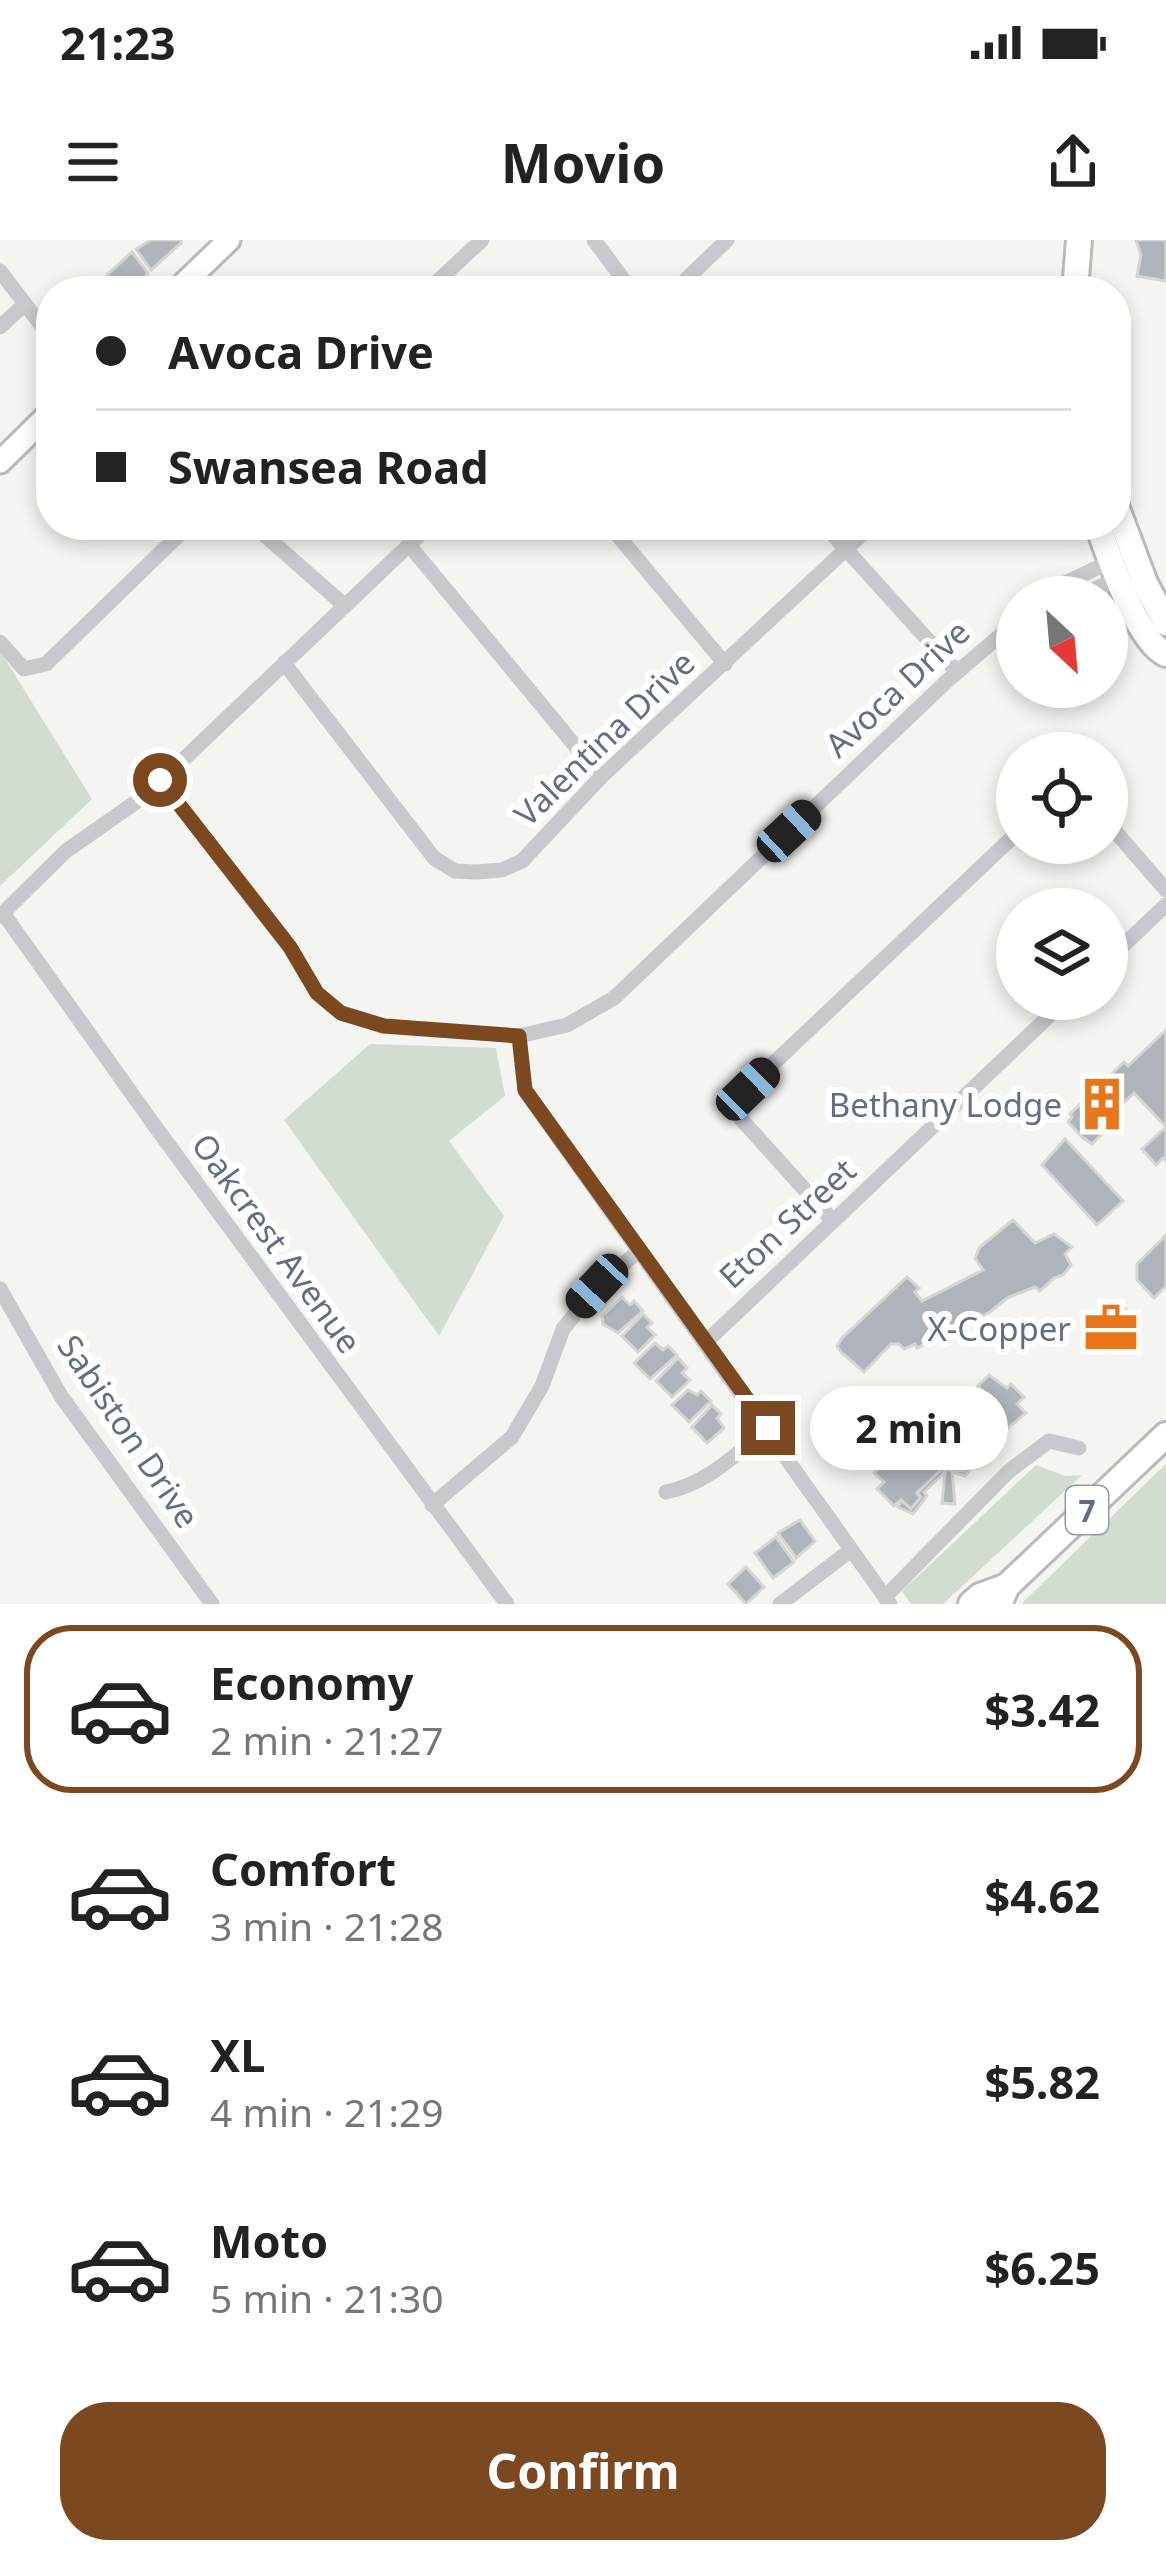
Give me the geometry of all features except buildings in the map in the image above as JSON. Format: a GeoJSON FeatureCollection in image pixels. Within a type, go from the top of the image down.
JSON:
{"type":"FeatureCollection","features":[{"type":"Feature","properties":{"kind":"main road"},"geometry":{"type":"LineString","coordinates":[[1076,276],[1079,240]]}},
{"type":"Feature","properties":{"kind":"main road"},"geometry":{"type":"LineString","coordinates":[[1106,540],[1156,650],[1166,654]]}},
{"type":"Feature","properties":{"kind":"main road"},"geometry":{"type":"LineString","coordinates":[[1118,540],[1120,564],[1166,623]]}},
{"type":"Feature","properties":{"kind":"main road","name":"7"},"geometry":{"type":"LineString","coordinates":[[971,1604],[980,1596],[1003,1595],[1166,1435]]}},
{"type":"Feature","properties":{"kind":"street"},"geometry":{"type":"LineString","coordinates":[[192,276],[229,240]]}},
{"type":"Feature","properties":{"kind":"street"},"geometry":{"type":"LineString","coordinates":[[443,276],[482,240]]}},
{"type":"Feature","properties":{"kind":"street"},"geometry":{"type":"LineString","coordinates":[[595,240],[621,276]]}},
{"type":"Feature","properties":{"kind":"street"},"geometry":{"type":"LineString","coordinates":[[690,276],[727,240]]}},
{"type":"Feature","properties":{"kind":"street"},"geometry":{"type":"LineString","coordinates":[[0,271],[36,318]]}},
{"type":"Feature","properties":{"kind":"street"},"geometry":{"type":"LineString","coordinates":[[0,327],[25,304]]}},
{"type":"Feature","properties":{"kind":"street"},"geometry":{"type":"LineString","coordinates":[[0,462],[36,427]]}},
{"type":"Feature","properties":{"kind":"street"},"geometry":{"type":"LineString","coordinates":[[0,642],[24,669],[46,664],[174,540]]}},
{"type":"Feature","properties":{"kind":"street"},"geometry":{"type":"LineString","coordinates":[[271,540],[345,606]]}},
{"type":"Feature","properties":{"kind":"street"},"geometry":{"type":"LineString","coordinates":[[2,914],[66,851],[146,795],[415,540]]}},
{"type":"Feature","properties":{"kind":"street"},"geometry":{"type":"LineString","coordinates":[[621,540],[724,664]]}},
{"type":"Feature","properties":{"kind":"street"},"geometry":{"type":"LineString","coordinates":[[837,540],[957,672]]}},
{"type":"Feature","properties":{"kind":"street","name":"Valentina Drive"},"geometry":{"type":"LineString","coordinates":[[284,663],[434,858],[455,871],[502,870],[522,861],[601,777],[856,540]]}},
{"type":"Feature","properties":{"kind":"street"},"geometry":{"type":"LineString","coordinates":[[410,545],[601,777]]}},
{"type":"Feature","properties":{"kind":"street"},"geometry":{"type":"LineString","coordinates":[[1084,576],[1120,564]]}},
{"type":"Feature","properties":{"kind":"street"},"geometry":{"type":"LineString","coordinates":[[1105,576],[1120,564]]}},
{"type":"Feature","properties":{"kind":"street","name":"Avoca Drive"},"geometry":{"type":"LineString","coordinates":[[160,780],[290,947],[317,993],[341,1013],[384,1026],[519,1036],[568,1025],[614,998],[996,639]]}},
{"type":"Feature","properties":{"kind":"street"},"geometry":{"type":"LineString","coordinates":[[1128,846],[1166,890]]}},
{"type":"Feature","properties":{"kind":"street"},"geometry":{"type":"LineString","coordinates":[[833,1221],[741,1119],[736,1108],[740,1094],[996,852]]}},
{"type":"Feature","properties":{"kind":"street"},"geometry":{"type":"LineString","coordinates":[[1128,941],[1166,905]]}},
{"type":"Feature","properties":{"kind":"street","name":"Oakcrest Avenue"},"geometry":{"type":"LineString","coordinates":[[2,914],[506,1604]]}},
{"type":"Feature","properties":{"kind":"street","name":"Eton Street"},"geometry":{"type":"LineString","coordinates":[[706,1342],[1045,1020]]}},
{"type":"Feature","properties":{"kind":"street"},"geometry":{"type":"LineString","coordinates":[[519,1036],[525,1090],[888,1600],[1021,1462],[1049,1441],[1079,1448]]}},
{"type":"Feature","properties":{"kind":"street"},"geometry":{"type":"LineString","coordinates":[[432,1505],[512,1437],[536,1400],[563,1329],[597,1286],[639,1251]]}},
{"type":"Feature","properties":{"kind":"street","name":"Sabiston Drive"},"geometry":{"type":"LineString","coordinates":[[0,1289],[62,1396],[212,1604]]}},
{"type":"Feature","properties":{"kind":"street"},"geometry":{"type":"LineString","coordinates":[[666,1492],[706,1478],[768,1428]]}},
{"type":"Feature","properties":{"kind":"street"},"geometry":{"type":"LineString","coordinates":[[780,1604],[851,1550]]}},
{"type":"Feature","properties":{"kind":"shaded area"},"geometry":{"type":"Polygon","coordinates":[[[0,651],[92,799],[0,886],[0,651]]]}},
{"type":"Feature","properties":{"kind":"shaded area"},"geometry":{"type":"Polygon","coordinates":[[[370,1044],[496,1048],[505,1096],[449,1141],[504,1216],[439,1336],[284,1120],[370,1044]]]}},
{"type":"Feature","properties":{"kind":"shaded area"},"geometry":{"type":"Polygon","coordinates":[[[1166,1464],[1166,1604],[1021,1604],[1166,1464]]]}},
{"type":"Feature","properties":{"kind":"shaded area"},"geometry":{"type":"Polygon","coordinates":[[[1036,1465],[1065,1476],[1082,1475],[943,1604],[911,1604],[902,1591],[1036,1465]]]}},
{"type":"Feature","properties":{"kind":"place","name":"Bethany Lodge"},"geometry":{"type":"Point","coordinates":[1102,1104]}},
{"type":"Feature","properties":{"kind":"place","name":"X-Copper"},"geometry":{"type":"Point","coordinates":[1111,1328]}},
{"type":"Feature","properties":{"kind":"route"},"geometry":{"type":"LineString","coordinates":[[160,780],[290,947],[317,993],[341,1013],[384,1026],[519,1036],[525,1090],[768,1428]]}}]}
